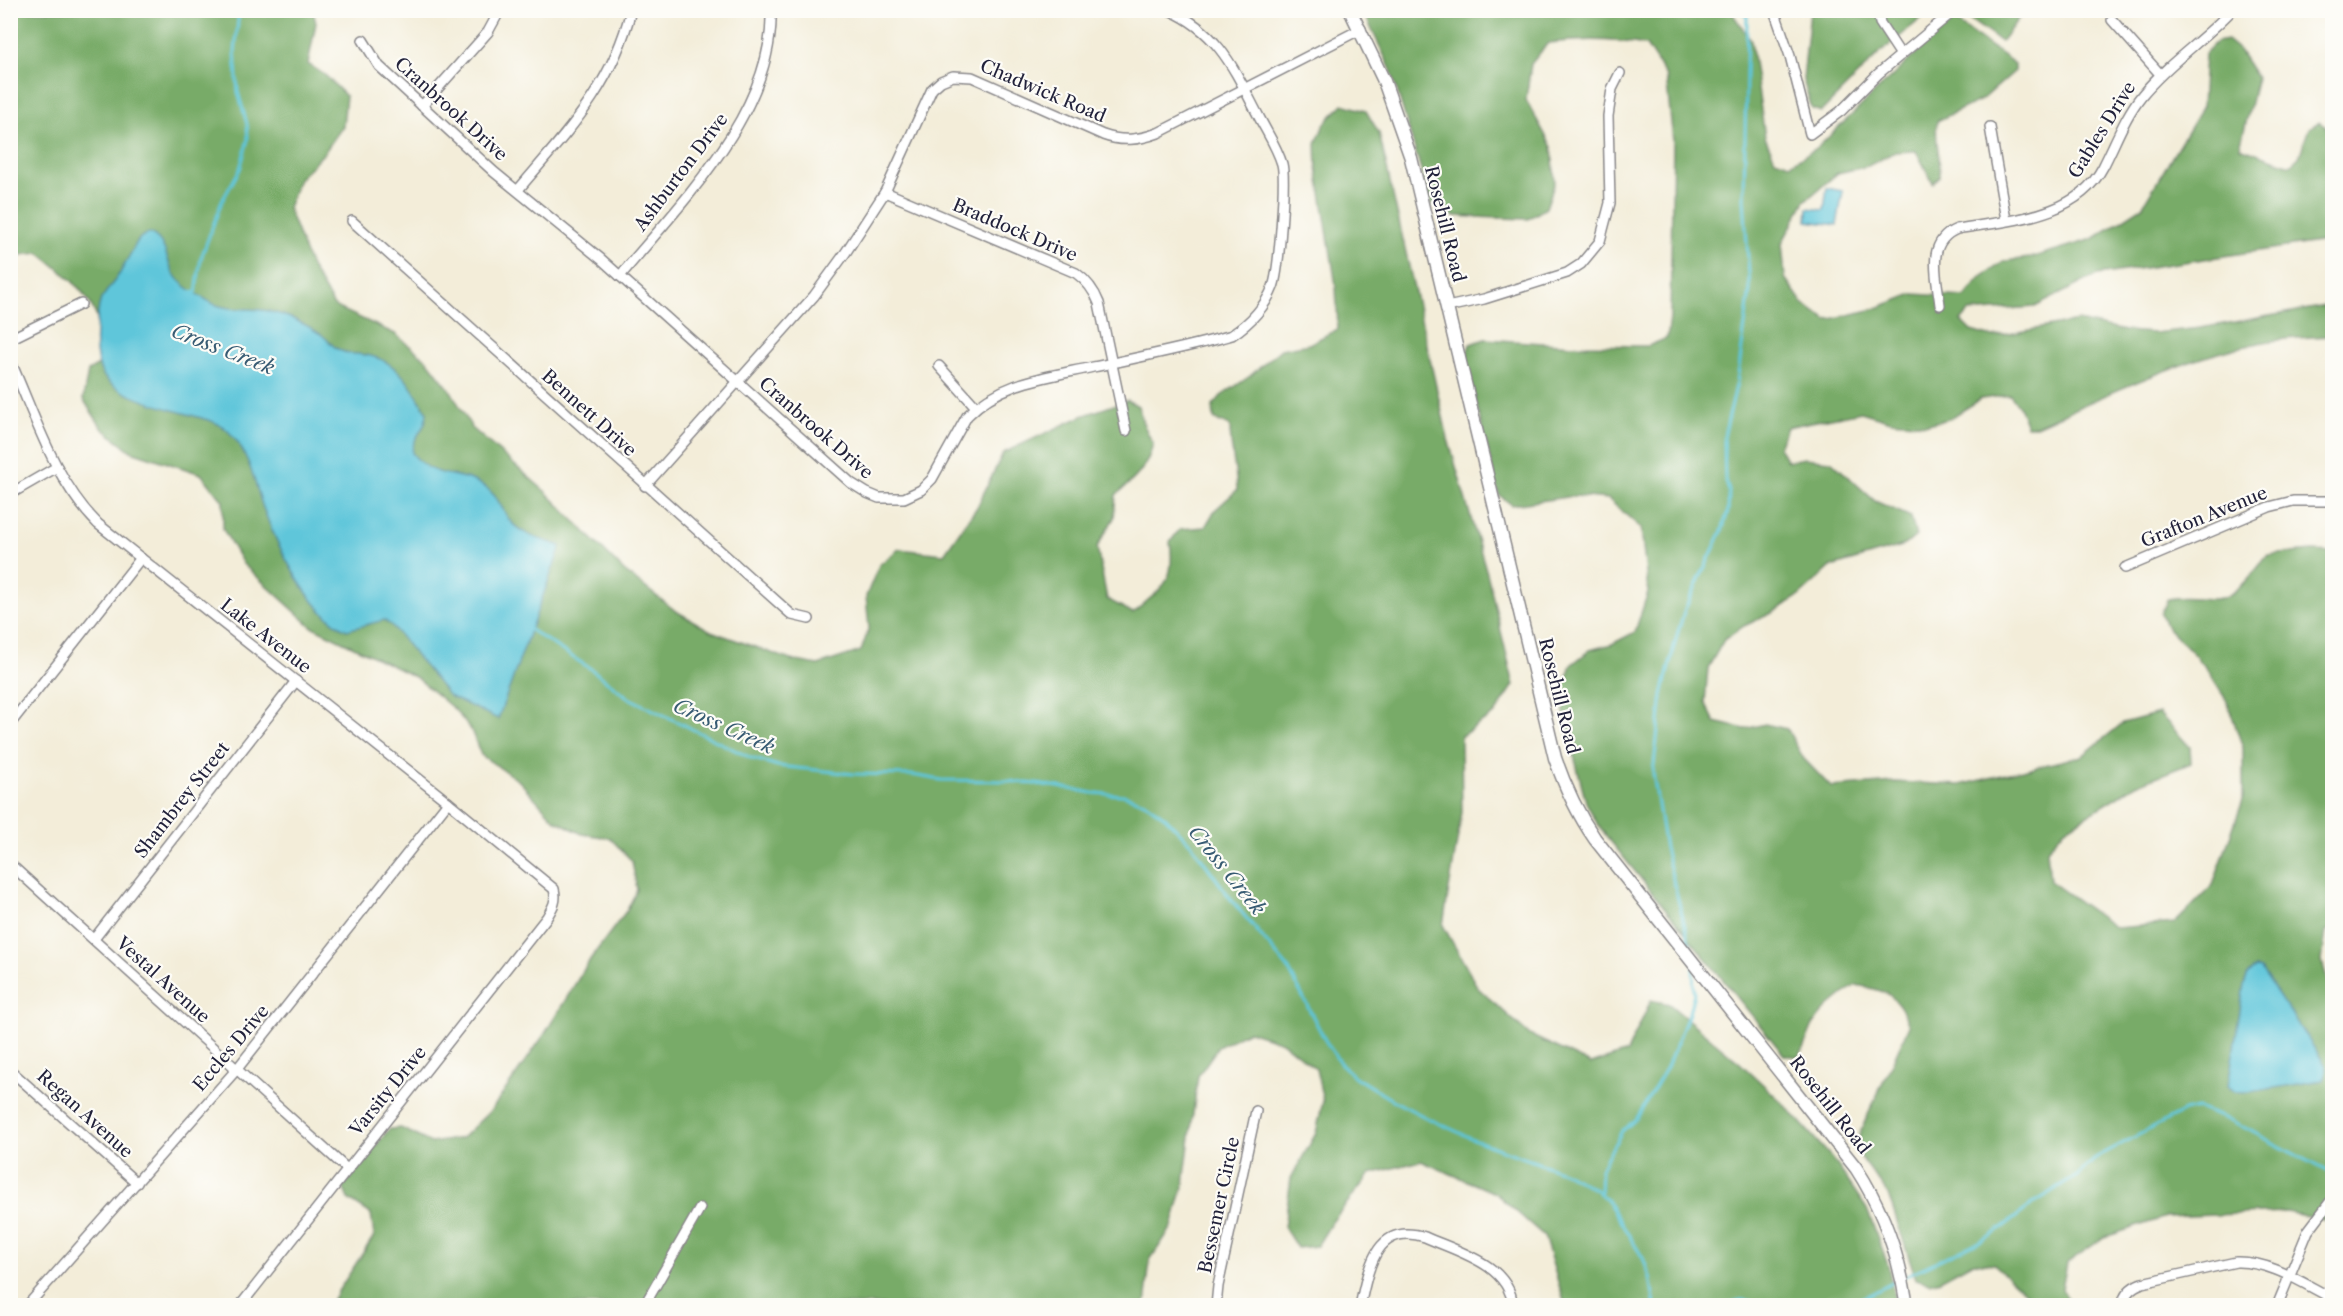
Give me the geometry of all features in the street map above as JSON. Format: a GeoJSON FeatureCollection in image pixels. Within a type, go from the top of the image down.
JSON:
{"type":"FeatureCollection","features":[{"type":"Feature","properties":{"kind":"main road","name":"Rosehill Road"},"geometry":{"type":"LineString","coordinates":[[1350,10],[1384,81],[1411,158],[1555,758],[1574,805],[1594,839],[1627,882],[1704,974],[1856,1168],[1879,1206],[1889,1230],[1899,1262],[1907,1305]]}},
{"type":"Feature","properties":{"kind":"street"},"geometry":{"type":"LineString","coordinates":[[422,105],[488,32],[500,10]]}},
{"type":"Feature","properties":{"kind":"street"},"geometry":{"type":"LineString","coordinates":[[518,190],[591,102],[615,58],[631,10]]}},
{"type":"Feature","properties":{"kind":"street","name":"Ashburton Drive"},"geometry":{"type":"LineString","coordinates":[[620,276],[695,186],[744,114],[754,92],[765,56],[771,10]]}},
{"type":"Feature","properties":{"kind":"street","name":"Cranbrook Drive"},"geometry":{"type":"LineString","coordinates":[[363,40],[379,66],[494,172],[620,276],[851,483],[879,498],[904,498],[927,487],[960,426],[976,407],[999,392],[1022,383],[1232,335],[1260,309],[1273,286],[1283,171],[1278,153],[1233,66],[1214,40],[1190,21],[1169,10]]}},
{"type":"Feature","properties":{"kind":"street"},"geometry":{"type":"LineString","coordinates":[[1774,10],[1790,56],[1810,134],[1841,111],[1878,74],[1955,10]]}},
{"type":"Feature","properties":{"kind":"street"},"geometry":{"type":"LineString","coordinates":[[1877,10],[1880,23],[1901,55]]}},
{"type":"Feature","properties":{"kind":"street","name":"Gables Drive"},"geometry":{"type":"LineString","coordinates":[[1940,305],[1935,258],[1940,241],[1949,232],[1957,229],[2051,211],[2084,192],[2103,167],[2138,99],[2160,74],[2232,10]]}},
{"type":"Feature","properties":{"kind":"street"},"geometry":{"type":"LineString","coordinates":[[2112,20],[2160,74]]}},
{"type":"Feature","properties":{"kind":"street","name":"Chadwick Road"},"geometry":{"type":"LineString","coordinates":[[645,486],[814,296],[846,252],[885,192],[929,95],[936,85],[953,76],[972,77],[1103,135],[1121,140],[1146,138],[1360,29]]}},
{"type":"Feature","properties":{"kind":"street"},"geometry":{"type":"LineString","coordinates":[[1447,306],[1484,299],[1567,273],[1581,264],[1600,241],[1610,203],[1608,116],[1612,89],[1620,73]]}},
{"type":"Feature","properties":{"kind":"street"},"geometry":{"type":"LineString","coordinates":[[1990,127],[2006,220]]}},
{"type":"Feature","properties":{"kind":"street","name":"Braddock Drive"},"geometry":{"type":"LineString","coordinates":[[885,192],[1081,277],[1096,297],[1126,431]]}},
{"type":"Feature","properties":{"kind":"street","name":"Bennett Drive"},"geometry":{"type":"LineString","coordinates":[[351,221],[792,615],[809,619]]}},
{"type":"Feature","properties":{"kind":"street"},"geometry":{"type":"LineString","coordinates":[[10,339],[81,304]]}},
{"type":"Feature","properties":{"kind":"street","name":"Lake Avenue"},"geometry":{"type":"LineString","coordinates":[[10,360],[57,467],[84,511],[448,802],[554,889],[555,895]]}},
{"type":"Feature","properties":{"kind":"street"},"geometry":{"type":"LineString","coordinates":[[939,366],[976,407]]}},
{"type":"Feature","properties":{"kind":"street"},"geometry":{"type":"LineString","coordinates":[[10,494],[57,467]]}},
{"type":"Feature","properties":{"kind":"street","name":"Grafton Avenue"},"geometry":{"type":"LineString","coordinates":[[2125,568],[2269,507],[2294,501],[2332,501]]}},
{"type":"Feature","properties":{"kind":"street"},"geometry":{"type":"LineString","coordinates":[[10,724],[141,558]]}},
{"type":"Feature","properties":{"kind":"street","name":"Shambrey Street"},"geometry":{"type":"LineString","coordinates":[[94,939],[296,681]]}},
{"type":"Feature","properties":{"kind":"street","name":"Eccles Drive"},"geometry":{"type":"LineString","coordinates":[[27,1305],[237,1069],[448,802]]}},
{"type":"Feature","properties":{"kind":"street","name":"Vestal Avenue"},"geometry":{"type":"LineString","coordinates":[[10,864],[347,1169]]}},
{"type":"Feature","properties":{"kind":"street","name":"Varsity Drive"},"geometry":{"type":"LineString","coordinates":[[240,1305],[547,917],[556,901],[555,895]]}},
{"type":"Feature","properties":{"kind":"street","name":"Regan Avenue"},"geometry":{"type":"LineString","coordinates":[[10,1070],[137,1183]]}},
{"type":"Feature","properties":{"kind":"street","name":"Bessemer Circle"},"geometry":{"type":"LineString","coordinates":[[1216,1305],[1218,1286],[1256,1111]]}},
{"type":"Feature","properties":{"kind":"street"},"geometry":{"type":"LineString","coordinates":[[2277,1305],[2308,1231],[2330,1202]]}},
{"type":"Feature","properties":{"kind":"street"},"geometry":{"type":"LineString","coordinates":[[644,1305],[700,1208]]}},
{"type":"Feature","properties":{"kind":"street"},"geometry":{"type":"LineString","coordinates":[[1360,1305],[1375,1253],[1383,1244],[1394,1238],[1413,1234],[1425,1237],[1496,1270],[1508,1285],[1513,1305]]}},
{"type":"Feature","properties":{"kind":"street"},"geometry":{"type":"LineString","coordinates":[[2122,1305],[2132,1287],[2142,1283],[2224,1263],[2249,1262],[2288,1276],[2332,1298]]}},
{"type":"Feature","properties":{"kind":"green space"},"geometry":{"type":"Polygon","coordinates":[[[1960,10],[2024,11],[2001,42],[1959,12],[1960,10]]]}},
{"type":"Feature","properties":{"kind":"green space"},"geometry":{"type":"Polygon","coordinates":[[[10,11],[313,11],[316,23],[308,64],[325,75],[346,96],[343,126],[324,153],[299,179],[288,208],[311,267],[334,306],[395,334],[427,360],[451,391],[472,428],[546,492],[624,571],[676,611],[711,631],[791,660],[818,665],[861,651],[869,628],[866,596],[879,565],[899,549],[944,554],[977,507],[1003,453],[1082,416],[1128,400],[1138,406],[1153,444],[1139,473],[1116,495],[1114,518],[1097,547],[1107,599],[1133,613],[1165,584],[1171,567],[1170,542],[1180,529],[1205,527],[1215,510],[1237,490],[1230,426],[1214,419],[1213,406],[1221,396],[1250,376],[1281,349],[1309,344],[1338,329],[1336,286],[1317,168],[1316,143],[1325,123],[1343,104],[1366,111],[1379,133],[1448,439],[1487,573],[1514,685],[1495,714],[1461,736],[1462,812],[1443,925],[1478,988],[1530,1035],[1591,1064],[1627,1052],[1651,1000],[1669,1004],[1740,1063],[1783,1103],[1833,1159],[1867,1209],[1888,1265],[1896,1305],[1565,1305],[1544,1236],[1495,1193],[1421,1161],[1370,1174],[1332,1222],[1317,1246],[1297,1248],[1284,1227],[1291,1178],[1316,1133],[1323,1101],[1316,1069],[1282,1042],[1249,1031],[1218,1047],[1198,1076],[1184,1183],[1172,1227],[1150,1260],[1145,1305],[329,1305],[374,1236],[371,1214],[348,1199],[343,1187],[389,1129],[401,1128],[431,1143],[462,1138],[492,1109],[544,1035],[591,958],[627,910],[637,890],[632,861],[610,838],[582,834],[555,820],[519,781],[481,755],[471,730],[455,710],[417,678],[311,626],[243,564],[223,529],[223,501],[201,474],[131,451],[102,428],[83,399],[88,371],[106,361],[100,325],[94,311],[78,287],[39,253],[11,256],[10,11]]]}},
{"type":"Feature","properties":{"kind":"green space"},"geometry":{"type":"Polygon","coordinates":[[[1363,11],[1731,11],[1751,41],[1765,137],[1775,159],[1790,164],[1817,148],[1952,19],[2015,64],[2015,71],[1983,99],[1937,121],[1940,177],[1933,183],[1916,151],[1895,152],[1868,166],[1838,173],[1805,201],[1782,243],[1785,278],[1804,305],[1827,320],[1874,309],[1913,294],[1965,297],[1980,278],[2005,261],[2030,258],[2093,239],[2142,207],[2202,107],[2205,53],[2216,42],[2227,40],[2239,50],[2257,78],[2240,147],[2290,165],[2299,157],[2309,128],[2319,122],[2331,131],[2332,240],[2097,275],[2035,307],[1969,312],[1961,321],[1971,331],[1993,337],[2078,321],[2125,331],[2155,333],[2200,328],[2332,305],[2332,336],[2268,341],[2202,358],[2146,378],[2036,426],[2027,426],[2019,406],[2010,395],[1981,399],[1949,419],[1927,424],[1891,421],[1861,412],[1787,427],[1779,447],[1787,461],[1805,458],[1831,461],[1875,501],[1911,517],[1916,536],[1905,545],[1831,567],[1799,596],[1772,613],[1744,626],[1724,640],[1708,668],[1705,702],[1715,722],[1745,729],[1765,724],[1787,729],[1804,759],[1831,787],[1894,782],[1960,785],[2082,756],[2123,723],[2159,713],[2190,747],[2191,763],[2136,785],[2065,829],[2047,850],[2050,881],[2116,928],[2175,923],[2213,885],[2243,800],[2243,748],[2227,701],[2203,664],[2166,626],[2161,613],[2168,599],[2223,598],[2238,589],[2268,555],[2312,551],[2332,552],[2332,928],[2326,931],[2322,961],[2329,986],[2332,988],[2332,1222],[2287,1212],[2166,1217],[2105,1237],[2067,1263],[2062,1289],[2068,1300],[2084,1305],[2039,1305],[1994,1264],[1973,1262],[1940,1280],[1929,1283],[1916,1279],[1888,1194],[1855,1149],[1860,1132],[1909,1026],[1905,1015],[1890,996],[1876,989],[1856,985],[1832,1003],[1817,1019],[1799,1057],[1784,1055],[1599,827],[1586,802],[1565,721],[1562,690],[1571,665],[1590,650],[1612,644],[1635,632],[1648,592],[1641,528],[1608,499],[1575,496],[1512,505],[1499,495],[1465,359],[1470,344],[1485,339],[1573,345],[1648,346],[1667,338],[1670,318],[1673,141],[1666,76],[1646,45],[1597,40],[1548,43],[1531,64],[1526,100],[1552,147],[1555,182],[1546,208],[1528,219],[1453,216],[1431,203],[1391,70],[1363,11]]]}},
{"type":"Feature","properties":{"kind":"green space"},"geometry":{"type":"Polygon","coordinates":[[[1810,11],[1930,11],[1878,55],[1821,112],[1812,109],[1803,80],[1810,11]]]}},
{"type":"Feature","properties":{"kind":"water"},"geometry":{"type":"Polygon","coordinates":[[[1827,188],[1843,191],[1837,225],[1807,221],[1808,208],[1824,210],[1827,188]]]}},
{"type":"Feature","properties":{"kind":"water"},"geometry":{"type":"Polygon","coordinates":[[[149,233],[159,240],[177,278],[190,290],[210,302],[224,307],[261,310],[283,315],[316,331],[341,351],[371,356],[390,364],[405,378],[427,413],[414,442],[412,453],[437,472],[463,477],[487,488],[518,529],[561,546],[498,719],[449,696],[392,626],[384,620],[347,630],[320,609],[307,593],[285,557],[268,521],[241,447],[228,431],[211,421],[142,400],[117,388],[102,373],[97,358],[96,340],[101,299],[120,273],[137,242],[149,233]]]}},
{"type":"Feature","properties":{"kind":"water"},"geometry":{"type":"Polygon","coordinates":[[[2256,968],[2261,969],[2325,1064],[2327,1069],[2323,1080],[2243,1093],[2235,1092],[2228,1086],[2244,985],[2248,974],[2256,968]]]}},
{"type":"Feature","properties":{"kind":"waterway","name":"Cross Creek"},"geometry":{"type":"LineString","coordinates":[[192,292],[196,293],[201,258],[222,201],[240,169],[248,139],[247,124],[238,92],[235,52],[239,10]]}},
{"type":"Feature","properties":{"kind":"waterway"},"geometry":{"type":"LineString","coordinates":[[1692,954],[1665,848],[1653,773],[1662,695],[1677,635],[1685,609],[1722,531],[1728,511],[1729,491],[1725,479],[1724,437],[1737,382],[1750,289],[1744,199],[1747,16],[1741,10]]}},
{"type":"Feature","properties":{"kind":"waterway","name":"Cross Creek"},"geometry":{"type":"LineString","coordinates":[[529,629],[591,669],[629,698],[751,758],[778,766],[854,774],[912,775],[941,780],[1008,781],[1123,795],[1144,802],[1165,817],[1192,845],[1233,902],[1288,968],[1325,1040],[1340,1063],[1355,1077],[1429,1119],[1480,1142],[1563,1172],[1596,1190],[1607,1200],[1643,1258],[1650,1277],[1655,1306]]}},
{"type":"Feature","properties":{"kind":"waterway"},"geometry":{"type":"LineString","coordinates":[[1600,1194],[1601,1169],[1607,1157],[1622,1131],[1637,1118],[1667,1067],[1689,1013],[1694,993],[1693,969]]}},
{"type":"Feature","properties":{"kind":"waterway"},"geometry":{"type":"LineString","coordinates":[[1905,1276],[1991,1236],[2037,1201],[2077,1176],[2097,1157],[2184,1111],[2197,1108],[2232,1121],[2332,1174]]}},
{"type":"Feature","properties":{"kind":"waterway"},"geometry":{"type":"LineString","coordinates":[[1838,1306],[1861,1299],[1900,1279]]}},
{"type":"Feature","properties":{"kind":"waterway"},"geometry":{"type":"LineString","coordinates":[[1721,1306],[1741,1300],[1791,1306]]}}]}
